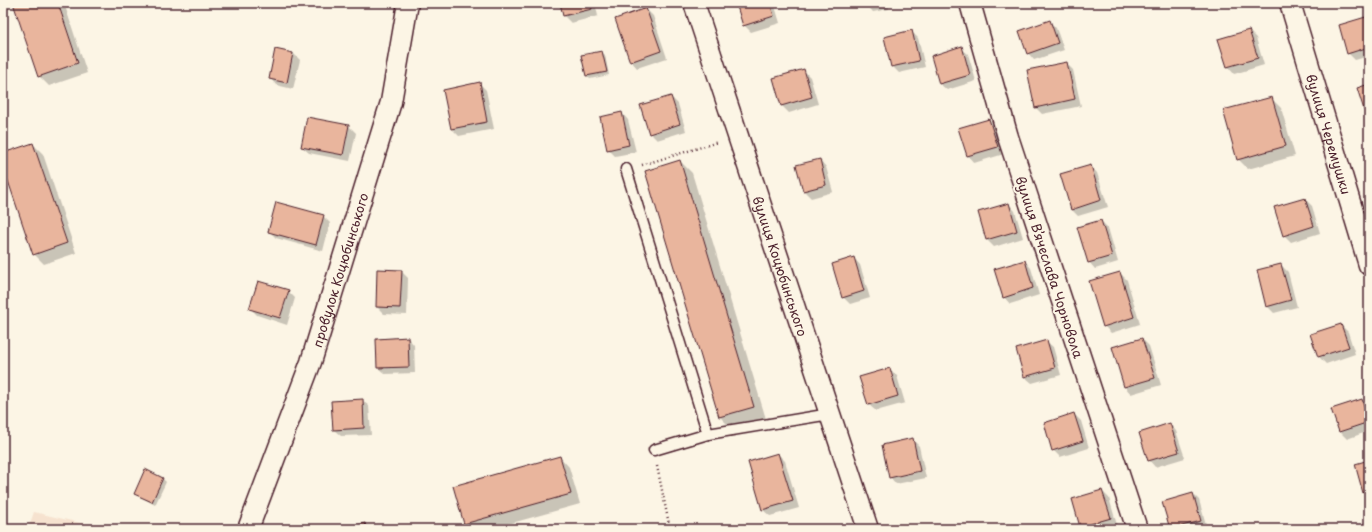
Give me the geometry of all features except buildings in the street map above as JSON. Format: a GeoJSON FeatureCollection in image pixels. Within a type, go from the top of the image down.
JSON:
{"type":"FeatureCollection","features":[{"type":"Feature","properties":{"kind":"street","name":"провулок Коцюбинського"},"geometry":{"type":"LineString","coordinates":[[248,529],[311,362],[391,102],[408,3]]}},
{"type":"Feature","properties":{"kind":"street","name":"вулиця Коцюбинського"},"geometry":{"type":"LineString","coordinates":[[694,3],[868,529]]}},
{"type":"Feature","properties":{"kind":"street","name":"вулиця Вʼячеслава Чорновола"},"geometry":{"type":"LineString","coordinates":[[970,3],[1008,137],[1137,529]]}},
{"type":"Feature","properties":{"kind":"street","name":"вулиця Черемушки"},"geometry":{"type":"LineString","coordinates":[[1290,3],[1369,265]]}},
{"type":"Feature","properties":{"kind":"lane"},"geometry":{"type":"LineString","coordinates":[[626,169],[708,434]]}},
{"type":"Feature","properties":{"kind":"lane"},"geometry":{"type":"LineString","coordinates":[[654,450],[708,434],[830,414]]}},
{"type":"Feature","properties":{"kind":"path"},"geometry":{"type":"LineString","coordinates":[[626,169],[738,136]]}},
{"type":"Feature","properties":{"kind":"path"},"geometry":{"type":"LineString","coordinates":[[654,450],[670,529]]}},
{"type":"Feature","properties":{"kind":"shaded area"},"geometry":{"type":"Polygon","coordinates":[[[34,512],[105,529],[28,529],[34,512]]]}}]}
